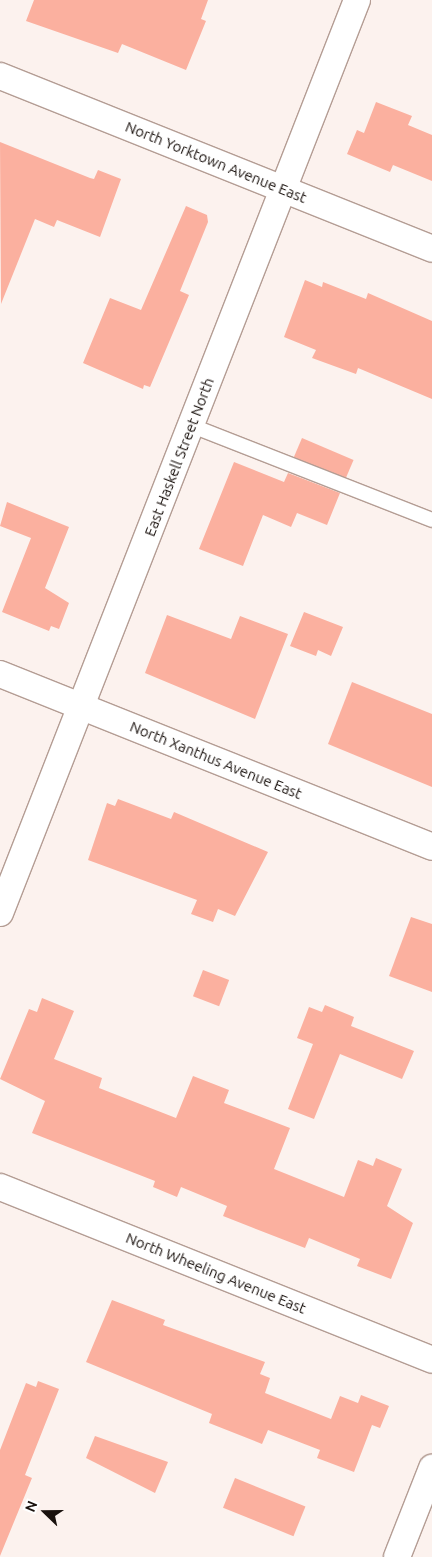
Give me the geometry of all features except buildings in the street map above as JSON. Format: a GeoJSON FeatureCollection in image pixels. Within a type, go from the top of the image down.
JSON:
{"type":"FeatureCollection","features":[{"type":"Feature","properties":{"kind":"street","name":"East Haskell Street North"},"geometry":{"type":"LineString","coordinates":[[0,913],[357,0]]}},
{"type":"Feature","properties":{"kind":"street","name":"North Yorktown Avenue East"},"geometry":{"type":"LineString","coordinates":[[0,76],[432,249]]}},
{"type":"Feature","properties":{"kind":"street","name":"North Xanthus Avenue East"},"geometry":{"type":"LineString","coordinates":[[0,674],[432,847]]}},
{"type":"Feature","properties":{"kind":"street","name":"North Wheeling Avenue East"},"geometry":{"type":"LineString","coordinates":[[0,1187],[432,1360]]}},
{"type":"Feature","properties":{"kind":"street"},"geometry":{"type":"LineString","coordinates":[[397,1557],[432,1468]]}},
{"type":"Feature","properties":{"kind":"lane"},"geometry":{"type":"LineString","coordinates":[[190,426],[432,520]]}}]}
